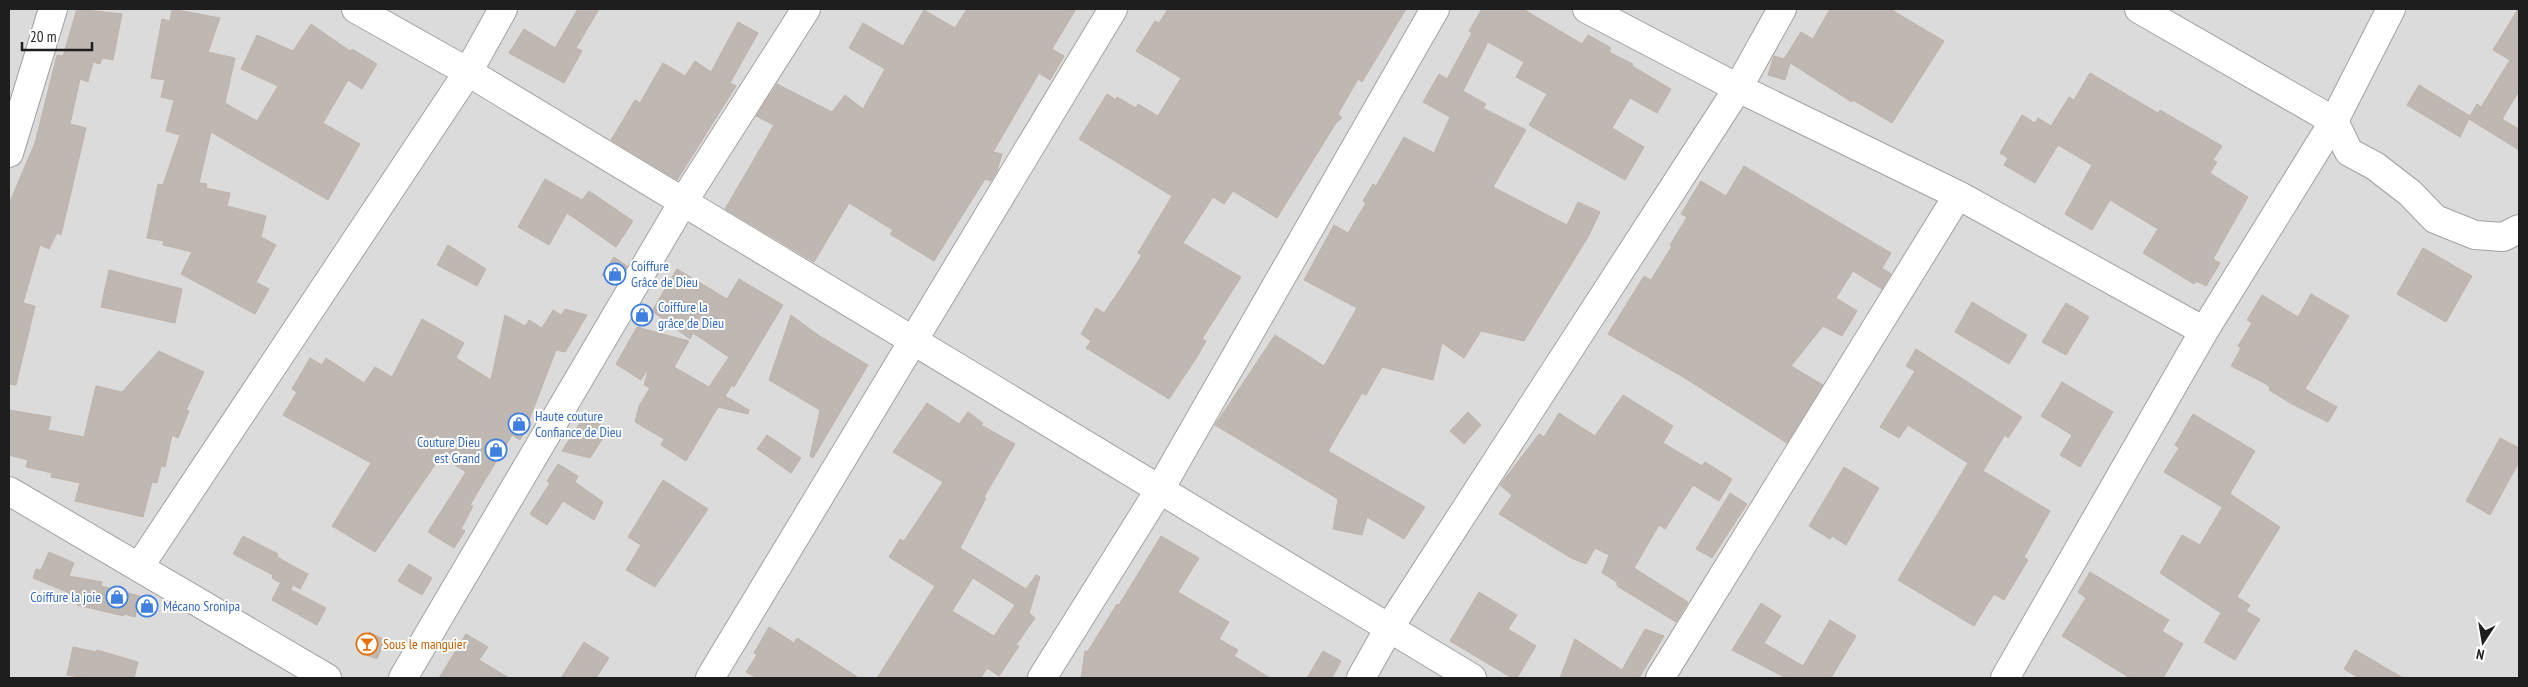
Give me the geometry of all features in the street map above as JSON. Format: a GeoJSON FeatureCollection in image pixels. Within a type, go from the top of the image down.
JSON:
{"type":"FeatureCollection","features":[{"type":"Feature","properties":{"kind":"street"},"geometry":{"type":"LineString","coordinates":[[9,153],[53,9]]}},
{"type":"Feature","properties":{"kind":"street"},"geometry":{"type":"LineString","coordinates":[[356,9],[468,72],[1472,678]]}},
{"type":"Feature","properties":{"kind":"street"},"geometry":{"type":"LineString","coordinates":[[139,567],[468,72],[503,9]]}},
{"type":"Feature","properties":{"kind":"street"},"geometry":{"type":"LineString","coordinates":[[403,678],[683,202],[806,9]]}},
{"type":"Feature","properties":{"kind":"street"},"geometry":{"type":"LineString","coordinates":[[710,678],[1113,9]]}},
{"type":"Feature","properties":{"kind":"street"},"geometry":{"type":"LineString","coordinates":[[1042,678],[1160,489],[1435,9]]}},
{"type":"Feature","properties":{"kind":"street"},"geometry":{"type":"LineString","coordinates":[[1587,9],[1738,88],[1958,195],[2204,331]]}},
{"type":"Feature","properties":{"kind":"street"},"geometry":{"type":"LineString","coordinates":[[1360,678],[1389,628],[1738,88],[1782,9]]}},
{"type":"Feature","properties":{"kind":"street"},"geometry":{"type":"LineString","coordinates":[[2139,9],[2334,121],[2350,152],[2375,166],[2410,193],[2435,219],[2475,235],[2503,237],[2519,229]]}},
{"type":"Feature","properties":{"kind":"street"},"geometry":{"type":"LineString","coordinates":[[2005,678],[2204,331],[2334,121],[2391,9]]}},
{"type":"Feature","properties":{"kind":"street"},"geometry":{"type":"LineString","coordinates":[[1660,678],[1958,195]]}},
{"type":"Feature","properties":{"kind":"street"},"geometry":{"type":"LineString","coordinates":[[9,491],[327,678]]}},
{"type":"Feature","properties":{"kind":"shaded area"},"geometry":{"type":"Polygon","coordinates":[[[9,9],[2519,9],[2519,678],[9,678],[9,9]]]}},
{"type":"Feature","properties":{"kind":"building"},"geometry":{"type":"Polygon","coordinates":[[[77,9],[122,14],[113,60],[102,58],[100,64],[93,62],[88,82],[80,79],[70,124],[86,128],[61,235],[57,233],[49,249],[40,245],[23,303],[35,306],[16,385],[9,384],[9,204],[35,143],[57,55],[63,56],[77,9]]]}},
{"type":"Feature","properties":{"kind":"building"},"geometry":{"type":"Polygon","coordinates":[[[172,9],[220,18],[208,52],[235,58],[225,103],[257,121],[278,86],[241,69],[257,35],[293,51],[311,24],[350,51],[352,49],[377,64],[362,89],[348,80],[323,123],[360,144],[328,200],[211,132],[199,183],[207,184],[206,188],[230,193],[227,206],[266,216],[261,237],[276,245],[256,282],[269,289],[255,314],[181,274],[192,252],[163,245],[164,241],[147,238],[158,184],[163,185],[180,135],[166,131],[174,100],[161,97],[165,80],[151,78],[162,19],[170,21],[172,9]]]}},
{"type":"Feature","properties":{"kind":"building"},"geometry":{"type":"Polygon","coordinates":[[[578,9],[599,9],[576,48],[582,51],[564,83],[509,53],[524,29],[555,48],[578,9]]]}},
{"type":"Feature","properties":{"kind":"building"},"geometry":{"type":"Polygon","coordinates":[[[967,9],[1076,9],[1052,49],[1064,56],[1050,80],[1039,73],[993,152],[1002,154],[997,171],[991,181],[985,179],[934,261],[890,234],[893,230],[849,203],[814,262],[725,209],[774,125],[756,116],[777,84],[832,112],[845,95],[863,109],[885,69],[849,48],[863,23],[903,46],[924,10],[955,28],[967,9]]]}},
{"type":"Feature","properties":{"kind":"building"},"geometry":{"type":"Polygon","coordinates":[[[1168,9],[1406,9],[1362,82],[1358,79],[1338,114],[1342,118],[1336,123],[1277,218],[1233,191],[1224,204],[1213,197],[1183,243],[1241,277],[1202,339],[1206,341],[1197,357],[1169,399],[1086,348],[1091,341],[1081,334],[1096,308],[1104,313],[1121,288],[1142,255],[1138,253],[1172,196],[1079,139],[1107,94],[1116,100],[1117,97],[1136,108],[1138,104],[1158,116],[1181,78],[1136,51],[1155,21],[1159,23],[1168,9]]]}},
{"type":"Feature","properties":{"kind":"building"},"geometry":{"type":"Polygon","coordinates":[[[1482,9],[1523,9],[1582,44],[1588,35],[1611,48],[1609,52],[1633,64],[1632,66],[1671,89],[1657,113],[1630,98],[1612,128],[1644,147],[1625,180],[1529,125],[1547,94],[1516,77],[1524,62],[1488,42],[1463,91],[1486,104],[1483,108],[1526,130],[1493,187],[1567,225],[1578,202],[1600,212],[1588,237],[1524,341],[1481,331],[1464,358],[1442,343],[1433,380],[1382,367],[1366,395],[1362,393],[1328,451],[1425,507],[1404,539],[1367,517],[1362,535],[1333,529],[1338,499],[1215,425],[1275,335],[1324,366],[1357,308],[1304,280],[1334,225],[1348,233],[1366,203],[1363,201],[1373,184],[1376,186],[1404,137],[1434,153],[1450,117],[1423,102],[1439,74],[1447,79],[1472,33],[1469,31],[1482,9]]]}},
{"type":"Feature","properties":{"kind":"building"},"geometry":{"type":"Polygon","coordinates":[[[1830,9],[1890,9],[1944,41],[1892,123],[1853,100],[1852,102],[1790,63],[1785,80],[1768,75],[1774,56],[1784,59],[1801,32],[1813,39],[1830,9]]]}},
{"type":"Feature","properties":{"kind":"building"},"geometry":{"type":"Polygon","coordinates":[[[2518,9],[2519,91],[2502,119],[2519,129],[2519,150],[2469,119],[2460,137],[2407,105],[2419,85],[2470,116],[2477,104],[2481,107],[2510,60],[2493,50],[2518,9]]]}},
{"type":"Feature","properties":{"kind":"building"},"geometry":{"type":"Polygon","coordinates":[[[738,22],[758,33],[730,83],[736,86],[677,180],[611,140],[635,100],[640,103],[663,63],[685,76],[695,61],[711,72],[738,22]]]}},
{"type":"Feature","properties":{"kind":"building"},"geometry":{"type":"Polygon","coordinates":[[[2090,73],[2158,113],[2160,110],[2222,146],[2213,160],[2217,162],[2210,173],[2248,197],[2213,259],[2220,263],[2206,286],[2196,281],[2194,284],[2143,253],[2158,229],[2110,200],[2092,230],[2065,214],[2092,165],[2058,145],[2035,183],[2004,165],[2008,158],[2000,153],[2022,115],[2035,123],[2038,118],[2051,126],[2069,97],[2074,100],[2090,73]]]}},
{"type":"Feature","properties":{"kind":"building"},"geometry":{"type":"Polygon","coordinates":[[[1744,166],[1891,253],[1882,268],[1891,274],[1882,289],[1853,271],[1836,298],[1857,311],[1842,336],[1823,326],[1791,366],[1823,385],[1787,443],[1683,377],[1608,334],[1644,276],[1651,280],[1672,246],[1670,245],[1687,217],[1681,214],[1701,181],[1726,196],[1744,166]]]}},
{"type":"Feature","properties":{"kind":"building"},"geometry":{"type":"Polygon","coordinates":[[[545,179],[582,200],[589,191],[633,221],[616,247],[567,213],[549,245],[518,227],[545,179]]]}},
{"type":"Feature","properties":{"kind":"building"},"geometry":{"type":"Polygon","coordinates":[[[448,245],[486,269],[477,286],[437,265],[448,245]]]}},
{"type":"Feature","properties":{"kind":"building"},"geometry":{"type":"Polygon","coordinates":[[[2423,248],[2472,276],[2446,322],[2397,294],[2423,248]]]}},
{"type":"Feature","properties":{"kind":"building"},"geometry":{"type":"Polygon","coordinates":[[[614,257],[627,266],[616,285],[602,275],[614,257]]]}},
{"type":"Feature","properties":{"kind":"building"},"geometry":{"type":"Polygon","coordinates":[[[677,269],[727,299],[739,279],[783,305],[734,387],[732,385],[725,396],[749,410],[748,414],[718,407],[686,461],[661,445],[664,439],[635,422],[639,406],[650,388],[644,385],[649,367],[641,380],[616,364],[637,327],[689,341],[674,367],[709,387],[729,357],[693,333],[690,339],[652,311],[677,269]]]}},
{"type":"Feature","properties":{"kind":"building"},"geometry":{"type":"Polygon","coordinates":[[[109,270],[182,289],[175,323],[101,307],[109,270]]]}},
{"type":"Feature","properties":{"kind":"building"},"geometry":{"type":"Polygon","coordinates":[[[2311,294],[2349,316],[2305,389],[2337,407],[2328,422],[2292,404],[2269,390],[2270,388],[2266,384],[2231,366],[2241,348],[2238,346],[2252,323],[2247,320],[2262,295],[2298,317],[2311,294]]]}},
{"type":"Feature","properties":{"kind":"building"},"geometry":{"type":"Polygon","coordinates":[[[1972,302],[2027,335],[2009,364],[1955,332],[1972,302]]]}},
{"type":"Feature","properties":{"kind":"building"},"geometry":{"type":"Polygon","coordinates":[[[2066,303],[2089,317],[2066,355],[2042,342],[2066,303]]]}},
{"type":"Feature","properties":{"kind":"building"},"geometry":{"type":"Polygon","coordinates":[[[565,309],[587,315],[565,352],[556,350],[528,423],[530,424],[520,440],[512,435],[470,505],[473,506],[461,529],[465,531],[454,548],[428,532],[466,472],[441,456],[375,552],[332,526],[371,463],[283,415],[297,392],[292,389],[310,358],[322,365],[326,358],[364,383],[375,367],[392,377],[422,319],[464,343],[456,358],[491,380],[505,315],[525,326],[529,320],[542,328],[553,310],[561,315],[565,309]]]}},
{"type":"Feature","properties":{"kind":"building"},"geometry":{"type":"Polygon","coordinates":[[[791,315],[818,335],[868,365],[813,458],[810,456],[820,410],[769,380],[791,315]]]}},
{"type":"Feature","properties":{"kind":"building"},"geometry":{"type":"Polygon","coordinates":[[[1916,349],[2022,417],[2008,438],[2005,435],[1983,471],[2050,511],[2024,557],[2028,560],[2004,600],[1994,594],[1974,626],[1898,580],[1968,463],[1908,425],[1899,438],[1880,427],[1915,371],[1906,366],[1916,349]]]}},
{"type":"Feature","properties":{"kind":"building"},"geometry":{"type":"Polygon","coordinates":[[[159,351],[204,372],[186,410],[189,411],[178,438],[172,435],[165,467],[161,466],[157,483],[152,482],[143,517],[75,501],[80,483],[51,477],[52,473],[26,467],[28,460],[9,455],[9,410],[51,417],[48,430],[84,437],[96,386],[122,392],[159,351]]]}},
{"type":"Feature","properties":{"kind":"building"},"geometry":{"type":"Polygon","coordinates":[[[2062,382],[2113,412],[2080,467],[2060,455],[2072,435],[2041,416],[2062,382]]]}},
{"type":"Feature","properties":{"kind":"building"},"geometry":{"type":"Polygon","coordinates":[[[1623,395],[1673,426],[1663,443],[1702,466],[1705,462],[1732,479],[1719,501],[1693,485],[1665,529],[1659,525],[1634,568],[1688,602],[1676,622],[1617,586],[1617,582],[1602,573],[1609,555],[1595,548],[1586,564],[1571,558],[1499,514],[1512,495],[1500,485],[1539,434],[1544,437],[1559,413],[1595,436],[1623,395]]]}},
{"type":"Feature","properties":{"kind":"building"},"geometry":{"type":"Polygon","coordinates":[[[927,403],[959,424],[968,412],[983,423],[981,425],[1015,444],[984,497],[986,498],[960,548],[1026,589],[1036,575],[1040,577],[1029,613],[1035,618],[1016,645],[1019,646],[999,676],[987,668],[981,678],[877,678],[935,586],[889,557],[900,539],[904,541],[943,482],[893,452],[927,403]],[[973,578],[952,611],[994,636],[1015,605],[973,578]]]}},
{"type":"Feature","properties":{"kind":"building"},"geometry":{"type":"Polygon","coordinates":[[[1468,412],[1481,425],[1464,444],[1450,431],[1468,412]]]}},
{"type":"Feature","properties":{"kind":"building"},"geometry":{"type":"Polygon","coordinates":[[[2193,414],[2255,451],[2222,507],[2164,472],[2179,448],[2175,445],[2193,414]]]}},
{"type":"Feature","properties":{"kind":"building"},"geometry":{"type":"Polygon","coordinates":[[[585,415],[608,430],[590,458],[562,451],[585,415]]]}},
{"type":"Feature","properties":{"kind":"building"},"geometry":{"type":"Polygon","coordinates":[[[767,435],[801,458],[791,473],[757,449],[767,435]]]}},
{"type":"Feature","properties":{"kind":"building"},"geometry":{"type":"Polygon","coordinates":[[[2500,438],[2519,448],[2519,462],[2490,515],[2466,501],[2500,438]]]}},
{"type":"Feature","properties":{"kind":"building"},"geometry":{"type":"Polygon","coordinates":[[[558,464],[578,476],[575,482],[603,502],[594,520],[563,501],[547,525],[530,514],[550,483],[547,481],[558,464]]]}},
{"type":"Feature","properties":{"kind":"building"},"geometry":{"type":"Polygon","coordinates":[[[1844,467],[1879,488],[1846,545],[1832,536],[1830,539],[1809,526],[1844,467]]]}},
{"type":"Feature","properties":{"kind":"building"},"geometry":{"type":"Polygon","coordinates":[[[663,480],[708,509],[655,587],[626,570],[641,545],[628,537],[663,480]]]}},
{"type":"Feature","properties":{"kind":"building"},"geometry":{"type":"Polygon","coordinates":[[[1730,493],[1747,504],[1712,558],[1696,549],[1730,493]]]}},
{"type":"Feature","properties":{"kind":"building"},"geometry":{"type":"Polygon","coordinates":[[[2230,494],[2280,527],[2237,597],[2250,605],[2246,611],[2260,619],[2235,660],[2204,642],[2221,613],[2160,573],[2182,535],[2200,545],[2230,494]]]}},
{"type":"Feature","properties":{"kind":"building"},"geometry":{"type":"Polygon","coordinates":[[[243,536],[278,554],[277,557],[308,574],[300,589],[293,585],[291,589],[272,578],[273,575],[233,554],[243,536]]]}},
{"type":"Feature","properties":{"kind":"building"},"geometry":{"type":"Polygon","coordinates":[[[1161,536],[1199,558],[1178,592],[1229,622],[1219,639],[1238,650],[1234,656],[1270,678],[1081,678],[1085,651],[1088,651],[1117,604],[1119,605],[1161,536]]]}},
{"type":"Feature","properties":{"kind":"building"},"geometry":{"type":"Polygon","coordinates":[[[49,552],[74,563],[69,576],[102,582],[101,586],[140,596],[135,617],[77,605],[79,597],[33,578],[36,569],[41,570],[49,552]]]}},
{"type":"Feature","properties":{"kind":"building"},"geometry":{"type":"Polygon","coordinates":[[[409,564],[432,578],[422,595],[398,581],[409,564]]]}},
{"type":"Feature","properties":{"kind":"building"},"geometry":{"type":"Polygon","coordinates":[[[2090,572],[2169,620],[2162,631],[2183,644],[2163,678],[2130,678],[2062,636],[2086,598],[2078,592],[2090,572]]]}},
{"type":"Feature","properties":{"kind":"building"},"geometry":{"type":"Polygon","coordinates":[[[280,584],[326,608],[317,625],[272,600],[280,584]]]}},
{"type":"Feature","properties":{"kind":"building"},"geometry":{"type":"Polygon","coordinates":[[[1479,592],[1517,615],[1508,629],[1536,646],[1517,678],[1512,678],[1450,641],[1479,592]]]}},
{"type":"Feature","properties":{"kind":"building"},"geometry":{"type":"Polygon","coordinates":[[[1761,603],[1781,616],[1764,643],[1803,666],[1830,620],[1856,636],[1831,678],[1786,678],[1732,650],[1761,603]]]}},
{"type":"Feature","properties":{"kind":"building"},"geometry":{"type":"Polygon","coordinates":[[[769,627],[794,643],[797,638],[859,678],[757,678],[746,672],[757,655],[754,653],[769,627]]]}},
{"type":"Feature","properties":{"kind":"building"},"geometry":{"type":"Polygon","coordinates":[[[1645,629],[1664,636],[1639,678],[1560,678],[1575,639],[1622,670],[1645,629]]]}},
{"type":"Feature","properties":{"kind":"building"},"geometry":{"type":"Polygon","coordinates":[[[369,632],[385,640],[377,659],[361,653],[369,632]]]}},
{"type":"Feature","properties":{"kind":"building"},"geometry":{"type":"Polygon","coordinates":[[[466,634],[488,647],[479,660],[509,678],[439,678],[466,634]]]}},
{"type":"Feature","properties":{"kind":"building"},"geometry":{"type":"Polygon","coordinates":[[[584,642],[609,658],[596,678],[561,678],[584,642]]]}},
{"type":"Feature","properties":{"kind":"building"},"geometry":{"type":"Polygon","coordinates":[[[73,647],[96,652],[97,650],[138,662],[134,678],[85,678],[67,675],[73,647]]]}},
{"type":"Feature","properties":{"kind":"building"},"geometry":{"type":"Polygon","coordinates":[[[2355,650],[2403,678],[2359,678],[2344,669],[2355,650]]]}},
{"type":"Feature","properties":{"kind":"building"},"geometry":{"type":"Polygon","coordinates":[[[1323,651],[1341,661],[1332,678],[1307,678],[1323,651]]]}},
{"type":"Feature","properties":{"kind":"place","name":"Coiffure Grâce de Dieu"},"geometry":{"type":"Point","coordinates":[615,274]}},
{"type":"Feature","properties":{"kind":"place","name":"Coiffure la grâce de Dieu"},"geometry":{"type":"Point","coordinates":[642,315]}},
{"type":"Feature","properties":{"kind":"place","name":"Haute couture Confiance de Dieu"},"geometry":{"type":"Point","coordinates":[519,424]}},
{"type":"Feature","properties":{"kind":"place","name":"Couture Dieu est Grand"},"geometry":{"type":"Point","coordinates":[496,450]}},
{"type":"Feature","properties":{"kind":"place","name":"Coiffure la joie"},"geometry":{"type":"Point","coordinates":[117,597]}},
{"type":"Feature","properties":{"kind":"place","name":"Mécano Sronipa"},"geometry":{"type":"Point","coordinates":[147,606]}},
{"type":"Feature","properties":{"kind":"place","name":"Sous le manguier"},"geometry":{"type":"Point","coordinates":[367,644]}}]}
